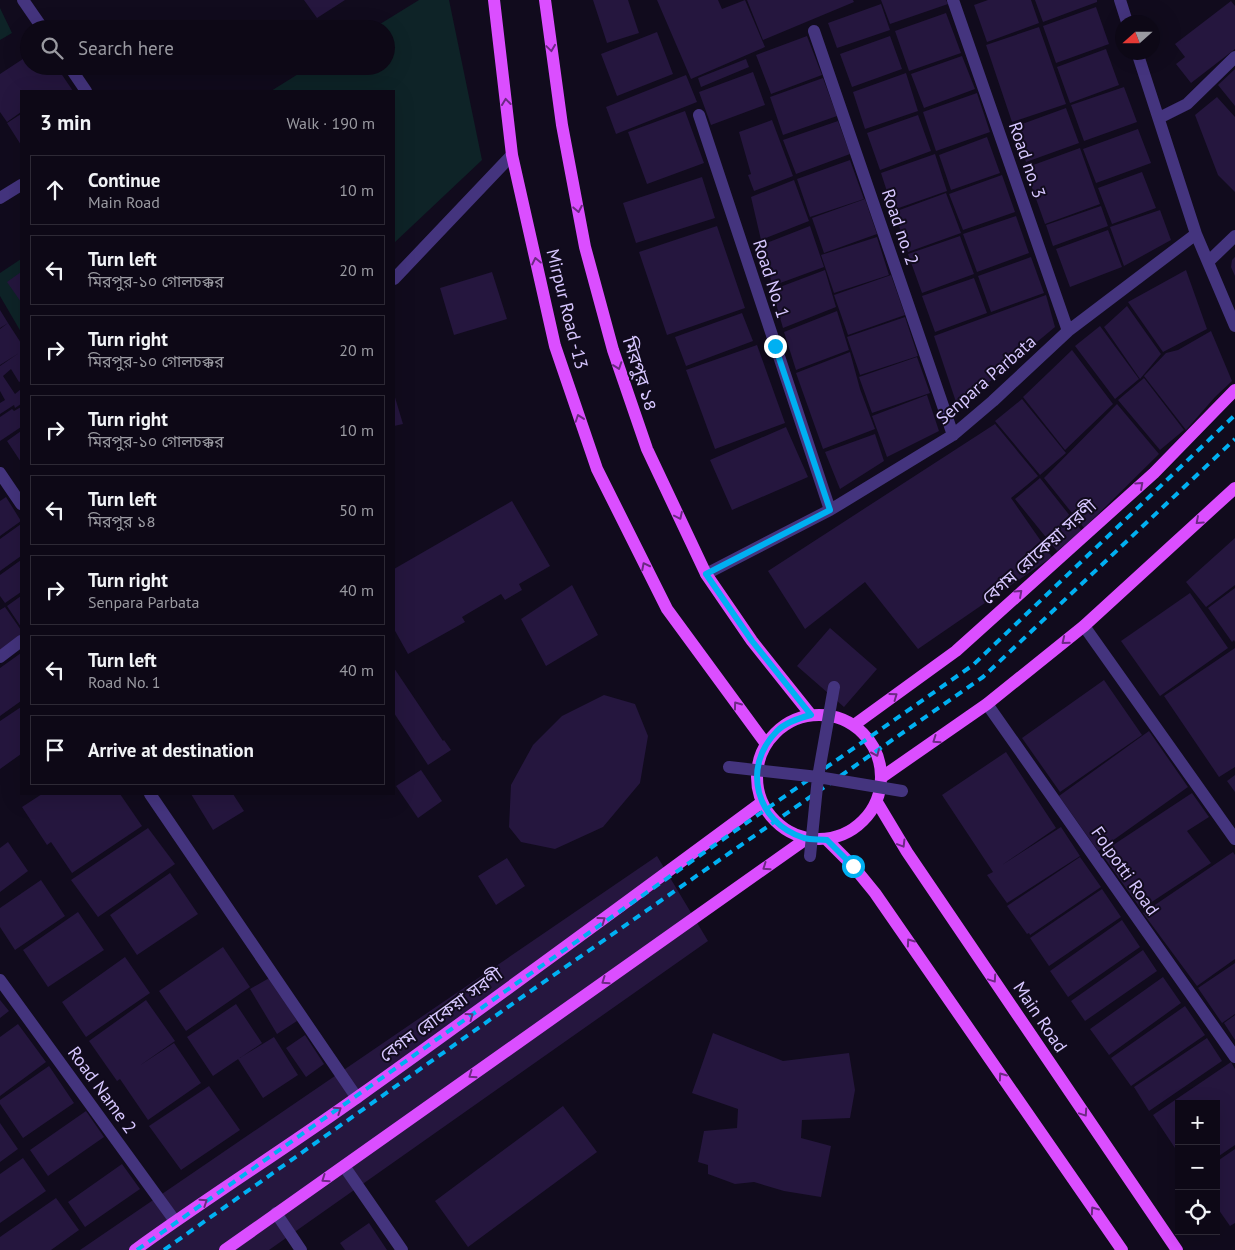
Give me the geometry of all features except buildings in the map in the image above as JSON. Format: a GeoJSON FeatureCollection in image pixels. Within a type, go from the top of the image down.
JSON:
{"type":"FeatureCollection","features":[{"type":"Feature","properties":{"kind":"main road","name":"Mirpur Road -13"},"geometry":{"type":"LineString","coordinates":[[494,0],[512,155],[554,346],[597,469],[667,609],[766,744]]}},
{"type":"Feature","properties":{"kind":"main road","name":"মিরপুর ১৪"},"geometry":{"type":"LineString","coordinates":[[544,0],[562,125],[586,247],[613,350],[647,449],[706,574],[752,641],[811,715]]}},
{"type":"Feature","properties":{"kind":"main road","name":"বেগম রোকেয়া সরণী"},"geometry":{"type":"LineString","coordinates":[[854,725],[956,651],[1154,473],[1235,390]]}},
{"type":"Feature","properties":{"kind":"main road"},"geometry":{"type":"LineString","coordinates":[[882,777],[987,704],[1084,626],[1235,488]]}},
{"type":"Feature","properties":{"kind":"main road"},"geometry":{"type":"LineString","coordinates":[[826,714],[841,718],[854,725],[866,735],[875,748],[880,762],[882,777],[881,790],[877,802],[865,820],[848,833],[827,840],[806,839],[788,832],[772,819],[762,802],[757,782],[758,762],[766,744],[778,730],[793,720],[811,715],[826,714]]}},
{"type":"Feature","properties":{"kind":"main road","name":"বেগম রোকেয়া সরণী"},"geometry":{"type":"LineString","coordinates":[[135,1250],[357,1098],[762,802]]}},
{"type":"Feature","properties":{"kind":"main road","name":"Main Road"},"geometry":{"type":"LineString","coordinates":[[877,802],[907,852],[1177,1250]]}},
{"type":"Feature","properties":{"kind":"main road"},"geometry":{"type":"LineString","coordinates":[[224,1250],[806,839]]}},
{"type":"Feature","properties":{"kind":"main road"},"geometry":{"type":"LineString","coordinates":[[827,840],[853,866],[875,893],[1122,1250]]}},
{"type":"Feature","properties":{"kind":"street"},"geometry":{"type":"LineString","coordinates":[[23,0],[37,20]]}},
{"type":"Feature","properties":{"kind":"street","name":"Road no. 3"},"geometry":{"type":"LineString","coordinates":[[953,0],[1068,331]]}},
{"type":"Feature","properties":{"kind":"street"},"geometry":{"type":"LineString","coordinates":[[1120,0],[1125,15]]}},
{"type":"Feature","properties":{"kind":"street","name":"Road no. 2"},"geometry":{"type":"LineString","coordinates":[[814,31],[953,435]]}},
{"type":"Feature","properties":{"kind":"street"},"geometry":{"type":"LineString","coordinates":[[1158,118],[1188,104],[1235,58]]}},
{"type":"Feature","properties":{"kind":"street"},"geometry":{"type":"LineString","coordinates":[[1140,60],[1196,234],[1235,326]]}},
{"type":"Feature","properties":{"kind":"street"},"geometry":{"type":"LineString","coordinates":[[75,75],[85,90]]}},
{"type":"Feature","properties":{"kind":"street","name":"Road No. 1"},"geometry":{"type":"LineString","coordinates":[[699,115],[830,510]]}},
{"type":"Feature","properties":{"kind":"street"},"geometry":{"type":"LineString","coordinates":[[395,278],[512,155]]}},
{"type":"Feature","properties":{"kind":"street"},"geometry":{"type":"LineString","coordinates":[[0,198],[20,186]]}},
{"type":"Feature","properties":{"kind":"street","name":"Senpara Parbata"},"geometry":{"type":"LineString","coordinates":[[706,574],[830,510],[953,435],[993,402],[1068,331],[1196,234]]}},
{"type":"Feature","properties":{"kind":"street"},"geometry":{"type":"LineString","coordinates":[[1208,262],[1235,236]]}},
{"type":"Feature","properties":{"kind":"street"},"geometry":{"type":"LineString","coordinates":[[0,473],[20,503]]}},
{"type":"Feature","properties":{"kind":"street"},"geometry":{"type":"LineString","coordinates":[[1084,626],[1235,839]]}},
{"type":"Feature","properties":{"kind":"street"},"geometry":{"type":"LineString","coordinates":[[0,657],[20,643]]}},
{"type":"Feature","properties":{"kind":"street"},"geometry":{"type":"LineString","coordinates":[[810,856],[818,777],[834,687]]}},
{"type":"Feature","properties":{"kind":"street","name":"Folpotti Road"},"geometry":{"type":"LineString","coordinates":[[987,704],[1235,1058]]}},
{"type":"Feature","properties":{"kind":"street"},"geometry":{"type":"LineString","coordinates":[[729,767],[818,777],[902,791]]}},
{"type":"Feature","properties":{"kind":"street"},"geometry":{"type":"LineString","coordinates":[[151,795],[357,1098]]}},
{"type":"Feature","properties":{"kind":"street","name":"Road Name 2"},"geometry":{"type":"LineString","coordinates":[[0,980],[175,1221]]}},
{"type":"Feature","properties":{"kind":"street"},"geometry":{"type":"LineString","coordinates":[[344,1166],[402,1250]]}},
{"type":"Feature","properties":{"kind":"street"},"geometry":{"type":"LineString","coordinates":[[276,1213],[301,1250]]}},
{"type":"Feature","properties":{"kind":"green space"},"geometry":{"type":"Polygon","coordinates":[[[419,0],[449,0],[482,160],[395,242],[395,90],[273,90],[297,75],[395,75],[395,20],[387,20],[419,0]]]}},
{"type":"Feature","properties":{"kind":"green space"},"geometry":{"type":"Polygon","coordinates":[[[0,8],[12,33],[0,40],[0,8]]]}},
{"type":"Feature","properties":{"kind":"green space"},"geometry":{"type":"Polygon","coordinates":[[[20,260],[20,330],[0,296],[0,273],[20,260]]]}},
{"type":"Feature","properties":{"kind":"railway"},"geometry":{"type":"LineString","coordinates":[[137,1250],[973,665],[1235,415]]}},
{"type":"Feature","properties":{"kind":"railway"},"geometry":{"type":"LineString","coordinates":[[164,1250],[525,995],[983,677],[1235,439]]}},
{"type":"Feature","properties":{"kind":"route"},"geometry":{"type":"LineString","coordinates":[[775,346],[830,510],[706,574],[752,641],[811,715],[793,720],[778,730],[766,744],[758,762],[757,782],[762,802],[772,819],[788,832],[806,839],[827,840],[853,866]]}}]}
